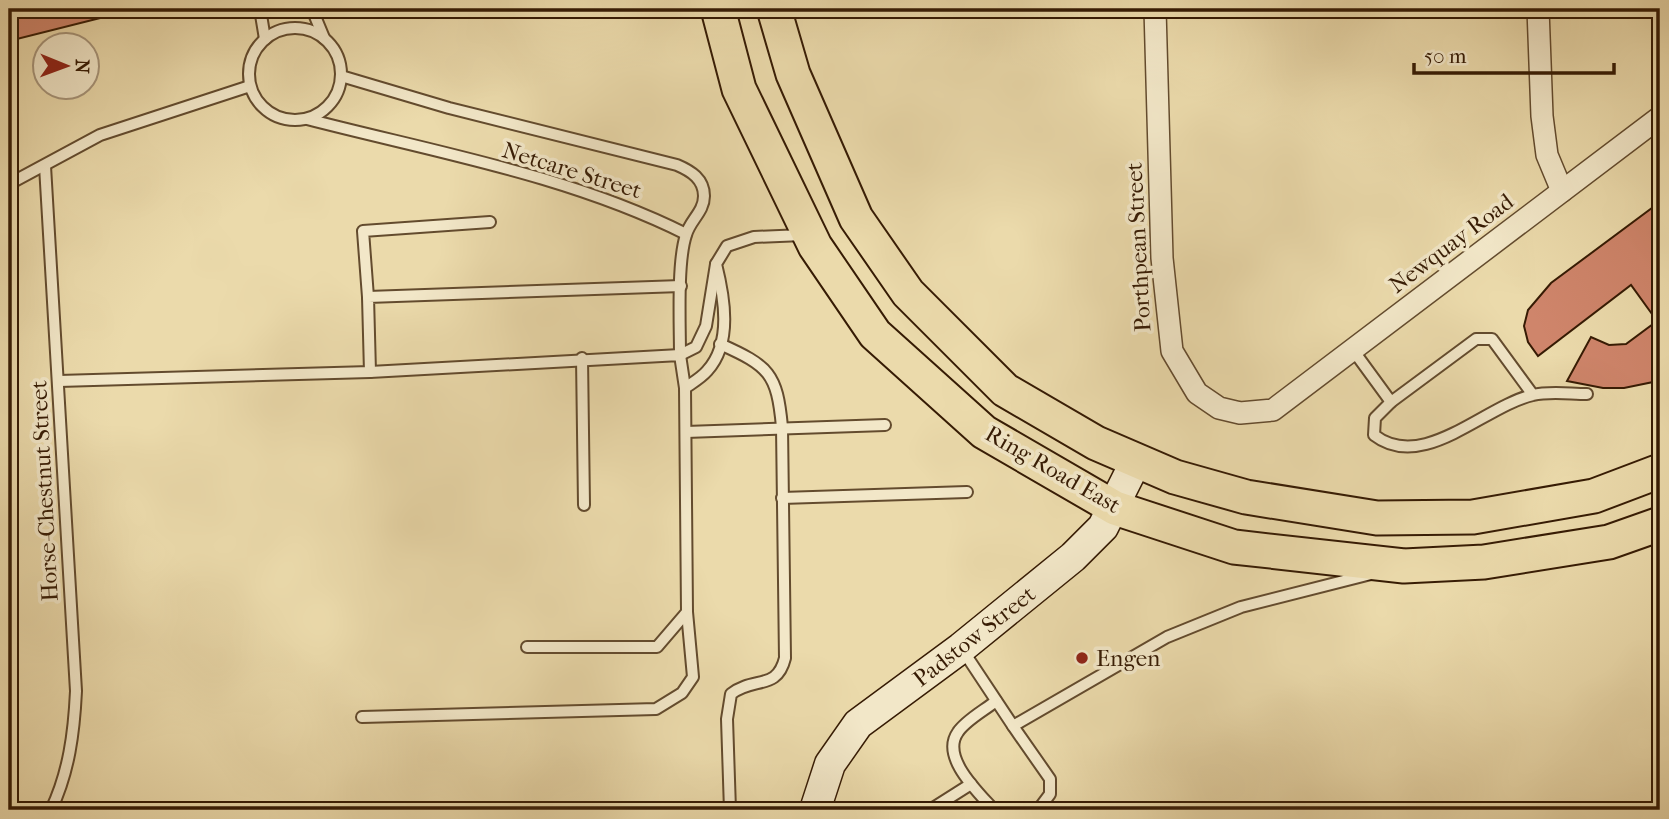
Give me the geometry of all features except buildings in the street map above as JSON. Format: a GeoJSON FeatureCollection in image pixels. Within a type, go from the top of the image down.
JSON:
{"type":"FeatureCollection","features":[{"type":"Feature","properties":{"kind":"main road","name":"Ring Road East"},"geometry":{"type":"LineString","coordinates":[[718,9],[739,89],[810,234],[875,334],[984,432],[1115,508],[1234,547],[1404,566],[1484,562],[1609,542],[1660,524]]}},
{"type":"Feature","properties":{"kind":"main road","name":"Ring Road East"},"geometry":{"type":"LineString","coordinates":[[774,9],[793,74],[856,218],[908,293],[1005,390],[1096,443],[1175,477],[1246,497],[1377,518],[1473,517],[1594,496],[1660,471]]}},
{"type":"Feature","properties":{"kind":"street","name":"Porthpean Street"},"geometry":{"type":"LineString","coordinates":[[1155,9],[1162,258],[1171,351],[1197,393],[1219,408],[1241,413],[1273,410]]}},
{"type":"Feature","properties":{"kind":"street"},"geometry":{"type":"LineString","coordinates":[[1538,9],[1547,155],[1562,191]]}},
{"type":"Feature","properties":{"kind":"street","name":"Newquay Road"},"geometry":{"type":"LineString","coordinates":[[1273,410],[1660,117]]}},
{"type":"Feature","properties":{"kind":"street","name":"Padstow Street"},"geometry":{"type":"LineString","coordinates":[[815,810],[830,764],[858,724],[961,648],[1073,557],[1103,527],[1115,508],[1136,461]]}},
{"type":"Feature","properties":{"kind":"lane"},"geometry":{"type":"LineString","coordinates":[[260,9],[265,39]]}},
{"type":"Feature","properties":{"kind":"lane"},"geometry":{"type":"LineString","coordinates":[[312,9],[324,38],[340,62],[341,76],[331,103],[307,119],[285,119],[265,110],[250,86],[252,57],[265,39],[283,29],[297,28],[324,38]]}},
{"type":"Feature","properties":{"kind":"lane","name":"Netcare Street"},"geometry":{"type":"LineString","coordinates":[[307,119],[582,191],[645,214],[686,234],[701,211],[704,195],[700,181],[692,172],[677,165],[449,108],[341,76]]}},
{"type":"Feature","properties":{"kind":"lane"},"geometry":{"type":"LineString","coordinates":[[9,184],[100,135],[250,86]]}},
{"type":"Feature","properties":{"kind":"lane","name":"Horse-Chestnut Street"},"geometry":{"type":"LineString","coordinates":[[45,166],[76,691],[74,731],[68,765],[51,810]]}},
{"type":"Feature","properties":{"kind":"lane"},"geometry":{"type":"LineString","coordinates":[[370,372],[363,231],[490,222]]}},
{"type":"Feature","properties":{"kind":"lane"},"geometry":{"type":"LineString","coordinates":[[362,717],[656,709],[682,694],[693,677],[687,612],[685,388],[680,355],[681,286],[686,234]]}},
{"type":"Feature","properties":{"kind":"lane"},"geometry":{"type":"LineString","coordinates":[[59,381],[370,372],[582,358],[680,355],[696,347],[706,326],[716,264],[727,246],[754,237],[810,234]]}},
{"type":"Feature","properties":{"kind":"lane"},"geometry":{"type":"LineString","coordinates":[[685,388],[708,370],[720,344],[726,304],[716,264]]}},
{"type":"Feature","properties":{"kind":"lane"},"geometry":{"type":"LineString","coordinates":[[368,297],[681,286]]}},
{"type":"Feature","properties":{"kind":"lane"},"geometry":{"type":"LineString","coordinates":[[1533,395],[1492,339],[1476,339],[1391,402],[1375,418],[1374,435],[1387,444],[1427,445],[1533,395],[1587,394]]}},
{"type":"Feature","properties":{"kind":"lane"},"geometry":{"type":"LineString","coordinates":[[720,344],[749,357],[773,377],[780,399],[782,427],[785,657],[782,672],[773,680],[739,687],[731,694],[727,719],[730,810]]}},
{"type":"Feature","properties":{"kind":"lane"},"geometry":{"type":"LineString","coordinates":[[1353,350],[1391,402]]}},
{"type":"Feature","properties":{"kind":"lane"},"geometry":{"type":"LineString","coordinates":[[582,358],[584,505]]}},
{"type":"Feature","properties":{"kind":"lane"},"geometry":{"type":"LineString","coordinates":[[686,432],[885,425]]}},
{"type":"Feature","properties":{"kind":"lane"},"geometry":{"type":"LineString","coordinates":[[782,498],[967,492]]}},
{"type":"Feature","properties":{"kind":"lane"},"geometry":{"type":"LineString","coordinates":[[1013,726],[1179,632],[1241,607],[1404,566]]}},
{"type":"Feature","properties":{"kind":"lane"},"geometry":{"type":"LineString","coordinates":[[527,647],[657,647],[687,612]]}},
{"type":"Feature","properties":{"kind":"lane"},"geometry":{"type":"LineString","coordinates":[[961,648],[1050,779],[1050,794],[1038,810]]}},
{"type":"Feature","properties":{"kind":"lane"},"geometry":{"type":"LineString","coordinates":[[994,810],[971,784],[955,758],[952,744],[959,730],[996,701]]}},
{"type":"Feature","properties":{"kind":"lane"},"geometry":{"type":"LineString","coordinates":[[930,810],[971,784]]}},
{"type":"Feature","properties":{"kind":"place","name":"Engen"},"geometry":{"type":"Point","coordinates":[1082,658]}}]}
